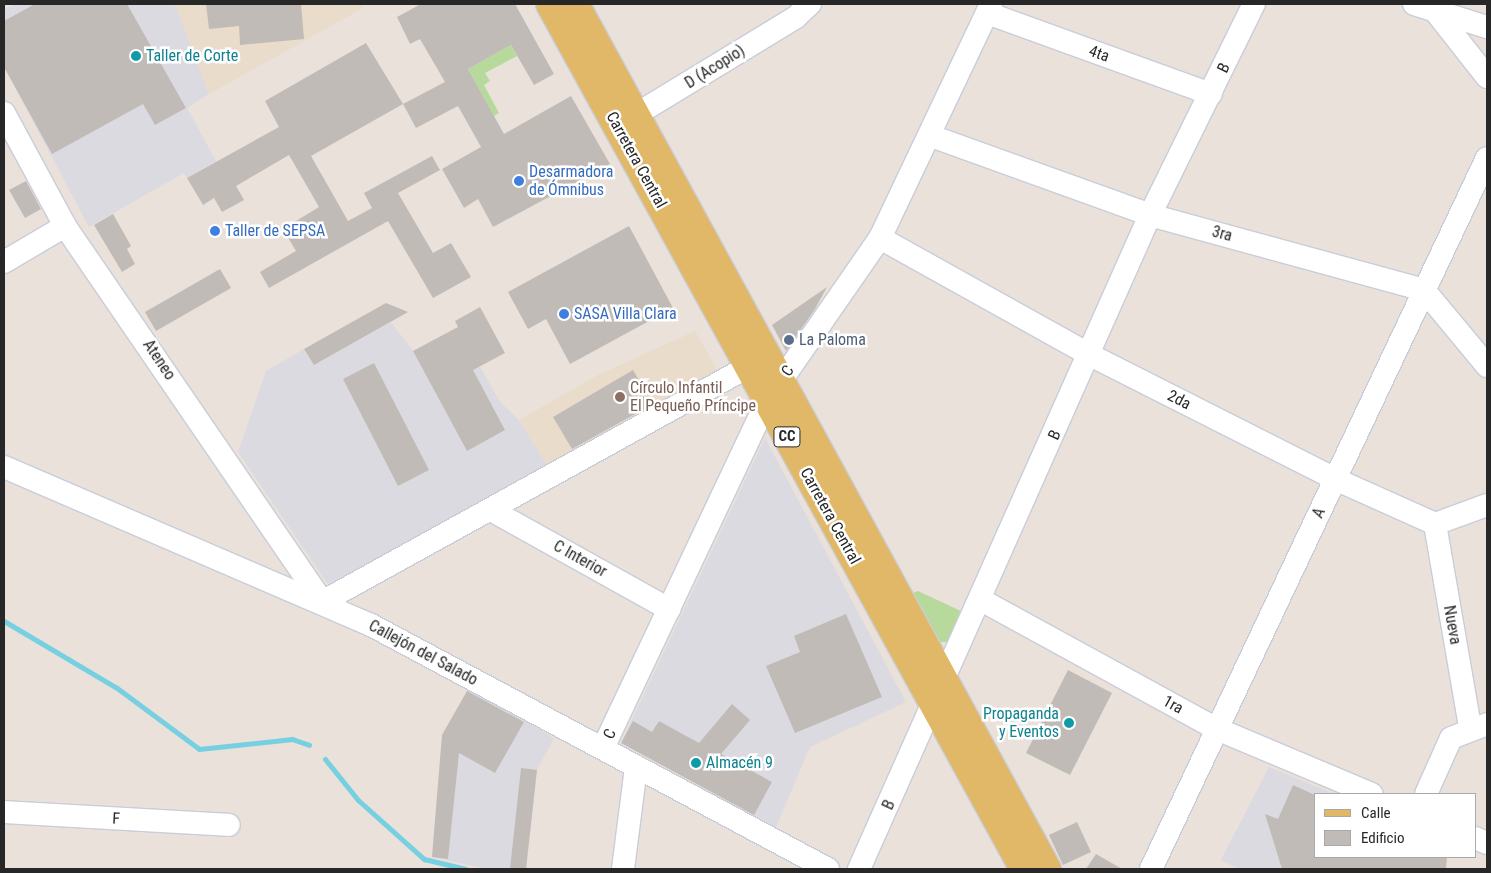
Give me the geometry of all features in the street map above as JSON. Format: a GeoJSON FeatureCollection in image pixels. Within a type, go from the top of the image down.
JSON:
{"type":"FeatureCollection","features":[{"type":"Feature","properties":{"kind":"main road","name":"Carretera Central"},"geometry":{"type":"LineString","coordinates":[[550,4],[626,121],[940,694],[1046,869]]}},
{"type":"Feature","properties":{"kind":"main road","name":"Carretera Central"},"geometry":{"type":"LineString","coordinates":[[575,4],[626,121]]}},
{"type":"Feature","properties":{"kind":"main road","name":"Carretera Central"},"geometry":{"type":"LineString","coordinates":[[940,694],[1024,869]]}},
{"type":"Feature","properties":{"kind":"street","name":"D (Acopio)"},"geometry":{"type":"LineString","coordinates":[[626,121],[796,16],[810,4]]}},
{"type":"Feature","properties":{"kind":"street","name":"B"},"geometry":{"type":"LineString","coordinates":[[859,869],[940,694],[1150,215],[1254,4]]}},
{"type":"Feature","properties":{"kind":"street"},"geometry":{"type":"LineString","coordinates":[[1425,7],[1478,18]]}},
{"type":"Feature","properties":{"kind":"street"},"geometry":{"type":"LineString","coordinates":[[1425,7],[1487,77]]}},
{"type":"Feature","properties":{"kind":"street","name":"4ta"},"geometry":{"type":"LineString","coordinates":[[989,8],[1211,94]]}},
{"type":"Feature","properties":{"kind":"street","name":"C"},"geometry":{"type":"LineString","coordinates":[[603,748],[774,391],[880,238],[930,136],[989,8]]}},
{"type":"Feature","properties":{"kind":"street","name":"Ateneo"},"geometry":{"type":"LineString","coordinates":[[4,113],[65,226],[322,602]]}},
{"type":"Feature","properties":{"kind":"street","name":"3ra"},"geometry":{"type":"LineString","coordinates":[[930,136],[1150,215],[1424,290]]}},
{"type":"Feature","properties":{"kind":"street","name":"A"},"geometry":{"type":"LineString","coordinates":[[1152,869],[1487,158]]}},
{"type":"Feature","properties":{"kind":"street"},"geometry":{"type":"LineString","coordinates":[[4,262],[65,226]]}},
{"type":"Feature","properties":{"kind":"street","name":"2da"},"geometry":{"type":"LineString","coordinates":[[880,238],[1090,355],[1335,479],[1435,524]]}},
{"type":"Feature","properties":{"kind":"street"},"geometry":{"type":"LineString","coordinates":[[1424,290],[1487,366]]}},
{"type":"Feature","properties":{"kind":"street"},"geometry":{"type":"LineString","coordinates":[[322,602],[758,362]]}},
{"type":"Feature","properties":{"kind":"street","name":"Callejón del Salado"},"geometry":{"type":"LineString","coordinates":[[4,467],[322,602],[603,748],[798,862],[828,869]]}},
{"type":"Feature","properties":{"kind":"street"},"geometry":{"type":"LineString","coordinates":[[1435,524],[1487,505]]}},
{"type":"Feature","properties":{"kind":"street","name":"C Interior"},"geometry":{"type":"LineString","coordinates":[[491,510],[669,609]]}},
{"type":"Feature","properties":{"kind":"street","name":"Nueva"},"geometry":{"type":"LineString","coordinates":[[1435,524],[1479,725]]}},
{"type":"Feature","properties":{"kind":"street","name":"1ra"},"geometry":{"type":"LineString","coordinates":[[981,600],[1218,729],[1370,793]]}},
{"type":"Feature","properties":{"kind":"street"},"geometry":{"type":"LineString","coordinates":[[1426,793],[1451,738],[1479,725]]}},
{"type":"Feature","properties":{"kind":"street"},"geometry":{"type":"LineString","coordinates":[[623,869],[636,767]]}},
{"type":"Feature","properties":{"kind":"street","name":"F"},"geometry":{"type":"LineString","coordinates":[[4,812],[229,826]]}},
{"type":"Feature","properties":{"kind":"shaded area"},"geometry":{"type":"Polygon","coordinates":[[[15,4],[175,4],[209,94],[187,108],[216,161],[187,178],[184,173],[89,227],[4,67],[4,10],[15,4]]]}},
{"type":"Feature","properties":{"kind":"shaded area"},"geometry":{"type":"Polygon","coordinates":[[[175,4],[361,4],[363,8],[209,94],[175,4]]]}},
{"type":"Feature","properties":{"kind":"shaded area"},"geometry":{"type":"Polygon","coordinates":[[[391,322],[413,351],[458,327],[500,402],[519,420],[551,471],[328,584],[238,452],[266,371],[304,349],[314,365],[391,322]]]}},
{"type":"Feature","properties":{"kind":"shaded area","name":"Círculo Infantil El Pequeño Príncipe"},"geometry":{"type":"Polygon","coordinates":[[[695,331],[720,375],[551,471],[519,420],[598,375],[695,331]]]}},
{"type":"Feature","properties":{"kind":"shaded area"},"geometry":{"type":"Polygon","coordinates":[[[765,438],[906,702],[810,747],[776,827],[621,743],[765,438]]]}},
{"type":"Feature","properties":{"kind":"shaded area"},"geometry":{"type":"Polygon","coordinates":[[[469,689],[554,738],[537,770],[526,869],[487,869],[432,857],[442,735],[469,689]]]}},
{"type":"Feature","properties":{"kind":"shaded area"},"geometry":{"type":"Polygon","coordinates":[[[1269,767],[1332,793],[1314,793],[1314,858],[1420,858],[1419,869],[1239,869],[1221,860],[1269,767]]]}},
{"type":"Feature","properties":{"kind":"green space"},"geometry":{"type":"Polygon","coordinates":[[[511,45],[517,56],[485,73],[490,81],[484,85],[499,113],[494,116],[468,69],[511,45]]]}},
{"type":"Feature","properties":{"kind":"green space"},"geometry":{"type":"Polygon","coordinates":[[[918,591],[963,612],[951,642],[940,642],[913,593],[918,591]]]}},
{"type":"Feature","properties":{"kind":"building"},"geometry":{"type":"Polygon","coordinates":[[[35,4],[127,4],[186,108],[155,125],[143,104],[52,154],[4,67],[4,21],[35,4]]]}},
{"type":"Feature","properties":{"kind":"building"},"geometry":{"type":"Polygon","coordinates":[[[206,4],[301,4],[304,39],[240,45],[239,26],[209,29],[206,4]]]}},
{"type":"Feature","properties":{"kind":"building"},"geometry":{"type":"Polygon","coordinates":[[[421,4],[515,4],[554,74],[534,85],[511,45],[468,69],[504,134],[571,96],[610,164],[493,227],[478,199],[464,208],[442,169],[481,147],[458,106],[416,128],[403,104],[445,82],[420,39],[410,44],[397,17],[421,4]]]}},
{"type":"Feature","properties":{"kind":"building"},"geometry":{"type":"Polygon","coordinates":[[[366,43],[403,104],[311,156],[348,221],[372,208],[364,193],[432,156],[440,170],[398,193],[433,253],[451,243],[471,277],[433,298],[388,221],[269,288],[260,272],[296,251],[283,229],[319,207],[289,155],[236,186],[244,200],[222,212],[214,198],[203,205],[187,178],[279,127],[265,101],[366,43]]]}},
{"type":"Feature","properties":{"kind":"building"},"geometry":{"type":"Polygon","coordinates":[[[26,181],[41,209],[25,218],[9,190],[26,181]]]}},
{"type":"Feature","properties":{"kind":"building"},"geometry":{"type":"Polygon","coordinates":[[[113,214],[131,246],[127,249],[135,264],[122,272],[94,225],[113,214]]]}},
{"type":"Feature","properties":{"kind":"building"},"geometry":{"type":"Polygon","coordinates":[[[629,226],[673,308],[570,364],[546,319],[528,329],[508,292],[629,226]]]}},
{"type":"Feature","properties":{"kind":"building"},"geometry":{"type":"Polygon","coordinates":[[[220,269],[231,288],[156,331],[145,312],[220,269]]]}},
{"type":"Feature","properties":{"kind":"building","name":"La Paloma"},"geometry":{"type":"Polygon","coordinates":[[[827,287],[815,309],[786,351],[772,325],[827,287]]]}},
{"type":"Feature","properties":{"kind":"building"},"geometry":{"type":"Polygon","coordinates":[[[386,303],[408,312],[314,365],[304,349],[386,303]]]}},
{"type":"Feature","properties":{"kind":"building"},"geometry":{"type":"Polygon","coordinates":[[[480,307],[505,353],[473,370],[505,430],[467,451],[413,351],[458,327],[455,321],[480,307]]]}},
{"type":"Feature","properties":{"kind":"building"},"geometry":{"type":"Polygon","coordinates":[[[374,363],[429,470],[398,486],[343,379],[374,363]]]}},
{"type":"Feature","properties":{"kind":"building"},"geometry":{"type":"Polygon","coordinates":[[[633,370],[653,404],[572,449],[553,417],[633,370]]]}},
{"type":"Feature","properties":{"kind":"building"},"geometry":{"type":"Polygon","coordinates":[[[846,614],[882,697],[795,733],[766,666],[800,652],[794,636],[846,614]]]}},
{"type":"Feature","properties":{"kind":"building","name":"Propaganda y Eventos"},"geometry":{"type":"Polygon","coordinates":[[[1068,670],[1112,693],[1070,775],[1026,753],[1068,670]]]}},
{"type":"Feature","properties":{"kind":"building"},"geometry":{"type":"Polygon","coordinates":[[[467,691],[524,722],[495,773],[459,753],[448,859],[432,857],[442,735],[467,691]]]}},
{"type":"Feature","properties":{"kind":"building","name":"Almacén 9"},"geometry":{"type":"Polygon","coordinates":[[[732,704],[750,720],[721,754],[772,782],[754,815],[621,743],[633,721],[652,732],[659,721],[699,743],[732,704]]]}},
{"type":"Feature","properties":{"kind":"building"},"geometry":{"type":"Polygon","coordinates":[[[521,768],[537,770],[526,869],[510,869],[521,768]]]}},
{"type":"Feature","properties":{"kind":"building"},"geometry":{"type":"Polygon","coordinates":[[[1293,785],[1314,795],[1314,858],[1447,858],[1446,869],[1282,869],[1265,814],[1278,819],[1293,785]]]}},
{"type":"Feature","properties":{"kind":"building"},"geometry":{"type":"Polygon","coordinates":[[[1077,822],[1091,852],[1063,865],[1049,835],[1077,822]]]}},
{"type":"Feature","properties":{"kind":"building"},"geometry":{"type":"Polygon","coordinates":[[[1096,854],[1122,869],[1086,869],[1096,854]]]}},
{"type":"Feature","properties":{"kind":"waterway"},"geometry":{"type":"LineString","coordinates":[[4,621],[117,688],[199,749],[292,739],[309,745]]}},
{"type":"Feature","properties":{"kind":"waterway"},"geometry":{"type":"LineString","coordinates":[[325,759],[358,800],[424,859],[466,869]]}},
{"type":"Feature","properties":{"kind":"place","name":"Taller de Corte"},"geometry":{"type":"Point","coordinates":[136,56]}},
{"type":"Feature","properties":{"kind":"place","name":"Desarmadora de Ómnibus"},"geometry":{"type":"Point","coordinates":[519,181]}},
{"type":"Feature","properties":{"kind":"place","name":"Taller de SEPSA"},"geometry":{"type":"Point","coordinates":[215,231]}},
{"type":"Feature","properties":{"kind":"place","name":"SASA Villa Clara"},"geometry":{"type":"Point","coordinates":[564,314]}},
{"type":"Feature","properties":{"kind":"place","name":"La Paloma"},"geometry":{"type":"Point","coordinates":[789,340]}},
{"type":"Feature","properties":{"kind":"place","name":"Círculo Infantil El Pequeño Príncipe"},"geometry":{"type":"Point","coordinates":[620,397]}},
{"type":"Feature","properties":{"kind":"place","name":"Propaganda y Eventos"},"geometry":{"type":"Point","coordinates":[1069,723]}},
{"type":"Feature","properties":{"kind":"place","name":"Almacén 9"},"geometry":{"type":"Point","coordinates":[696,763]}}]}
